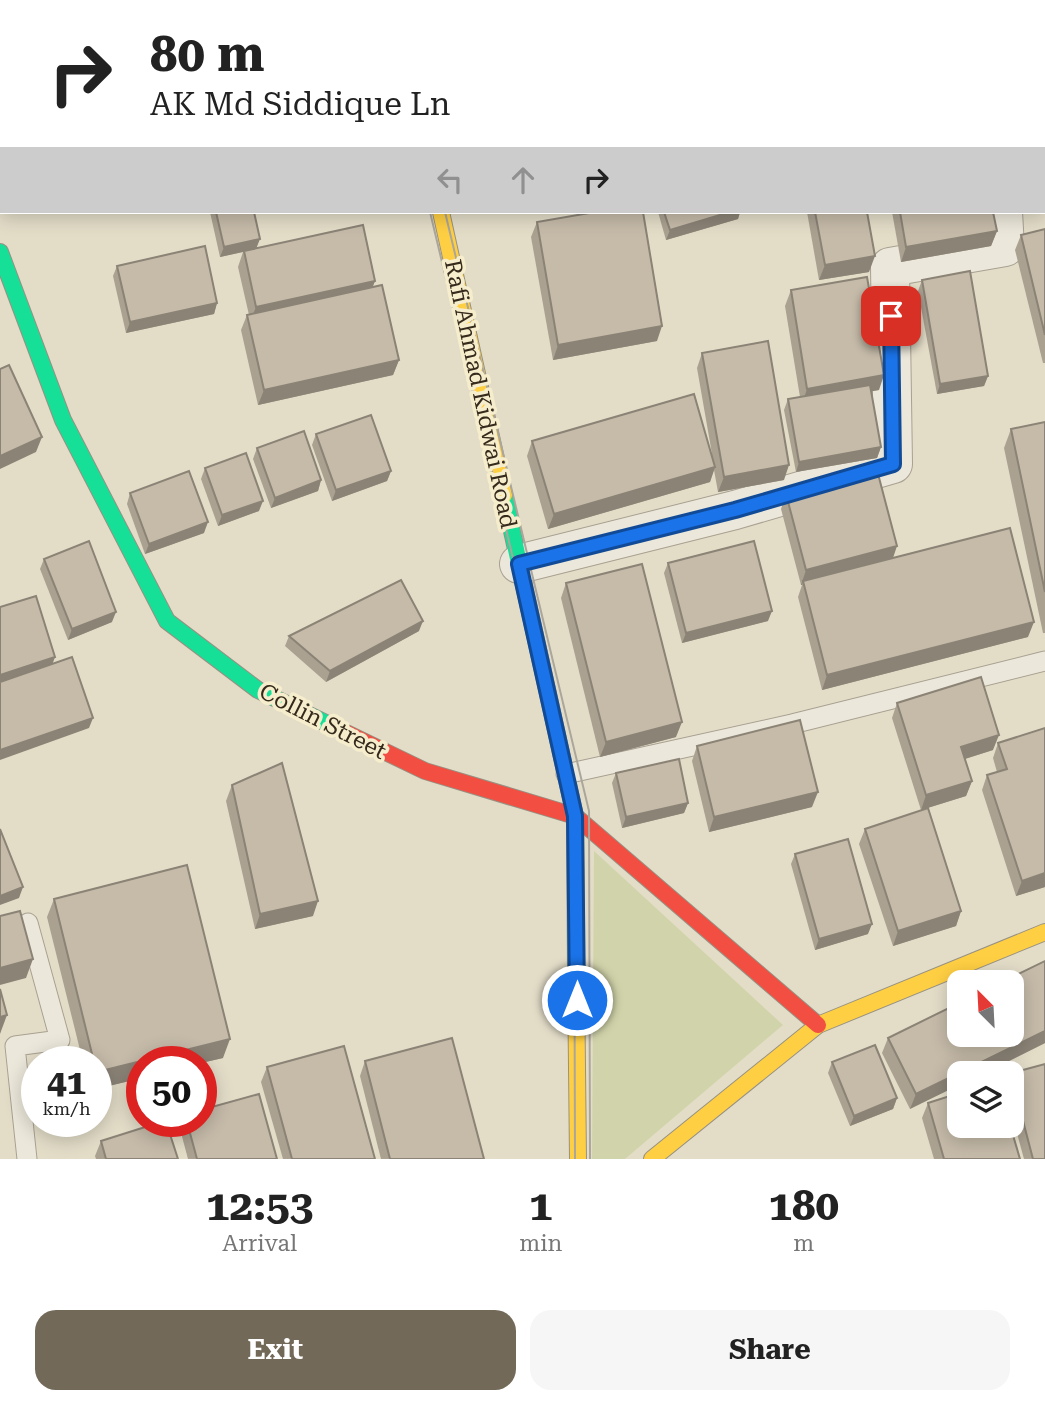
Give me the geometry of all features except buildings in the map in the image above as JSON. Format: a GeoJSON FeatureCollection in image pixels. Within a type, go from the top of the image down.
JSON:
{"type":"FeatureCollection","features":[{"type":"Feature","properties":{"kind":"main road","name":"Rafi Ahmad Kidwai Road"},"geometry":{"type":"LineString","coordinates":[[441,214],[575,816],[578,1159]]}},
{"type":"Feature","properties":{"kind":"main road","name":"Collin Street"},"geometry":{"type":"LineString","coordinates":[[0,252],[63,420],[167,621],[258,690],[425,771],[575,816],[818,1025]]}},
{"type":"Feature","properties":{"kind":"main road"},"geometry":{"type":"LineString","coordinates":[[652,1159],[818,1025],[1045,932]]}},
{"type":"Feature","properties":{"kind":"street"},"geometry":{"type":"LineString","coordinates":[[519,564],[735,510],[893,464],[891,267],[1005,247],[1003,214]]}},
{"type":"Feature","properties":{"kind":"lane"},"geometry":{"type":"LineString","coordinates":[[566,774],[792,724],[1045,660]]}},
{"type":"Feature","properties":{"kind":"lane"},"geometry":{"type":"LineString","coordinates":[[27,1159],[15,1046],[60,1040],[28,923]]}},
{"type":"Feature","properties":{"kind":"green space"},"geometry":{"type":"Polygon","coordinates":[[[594,851],[783,1025],[625,1159],[592,1159],[594,851]]]}},
{"type":"Feature","properties":{"kind":"tram line"},"geometry":{"type":"LineString","coordinates":[[430,214],[574,813],[575,1159]]}},
{"type":"Feature","properties":{"kind":"tram line"},"geometry":{"type":"LineString","coordinates":[[445,214],[589,811],[590,1159]]}},
{"type":"Feature","properties":{"kind":"traffic: fast"},"geometry":{"type":"LineString","coordinates":[[0,252],[63,420],[167,621],[258,690],[336,728]]}},
{"type":"Feature","properties":{"kind":"traffic: fast"},"geometry":{"type":"LineString","coordinates":[[504,495],[575,816],[576,975]]}},
{"type":"Feature","properties":{"kind":"traffic: slow"},"geometry":{"type":"LineString","coordinates":[[441,214],[504,495]]}},
{"type":"Feature","properties":{"kind":"traffic: slow"},"geometry":{"type":"LineString","coordinates":[[652,1159],[818,1025],[1045,932]]}},
{"type":"Feature","properties":{"kind":"traffic: slow"},"geometry":{"type":"LineString","coordinates":[[576,975],[578,1159]]}},
{"type":"Feature","properties":{"kind":"traffic: jam"},"geometry":{"type":"LineString","coordinates":[[336,728],[425,771],[575,816],[818,1025]]}},
{"type":"Feature","properties":{"kind":"route"},"geometry":{"type":"LineString","coordinates":[[577,1000],[575,816],[519,564],[735,510],[893,464],[891,316]]}}]}
